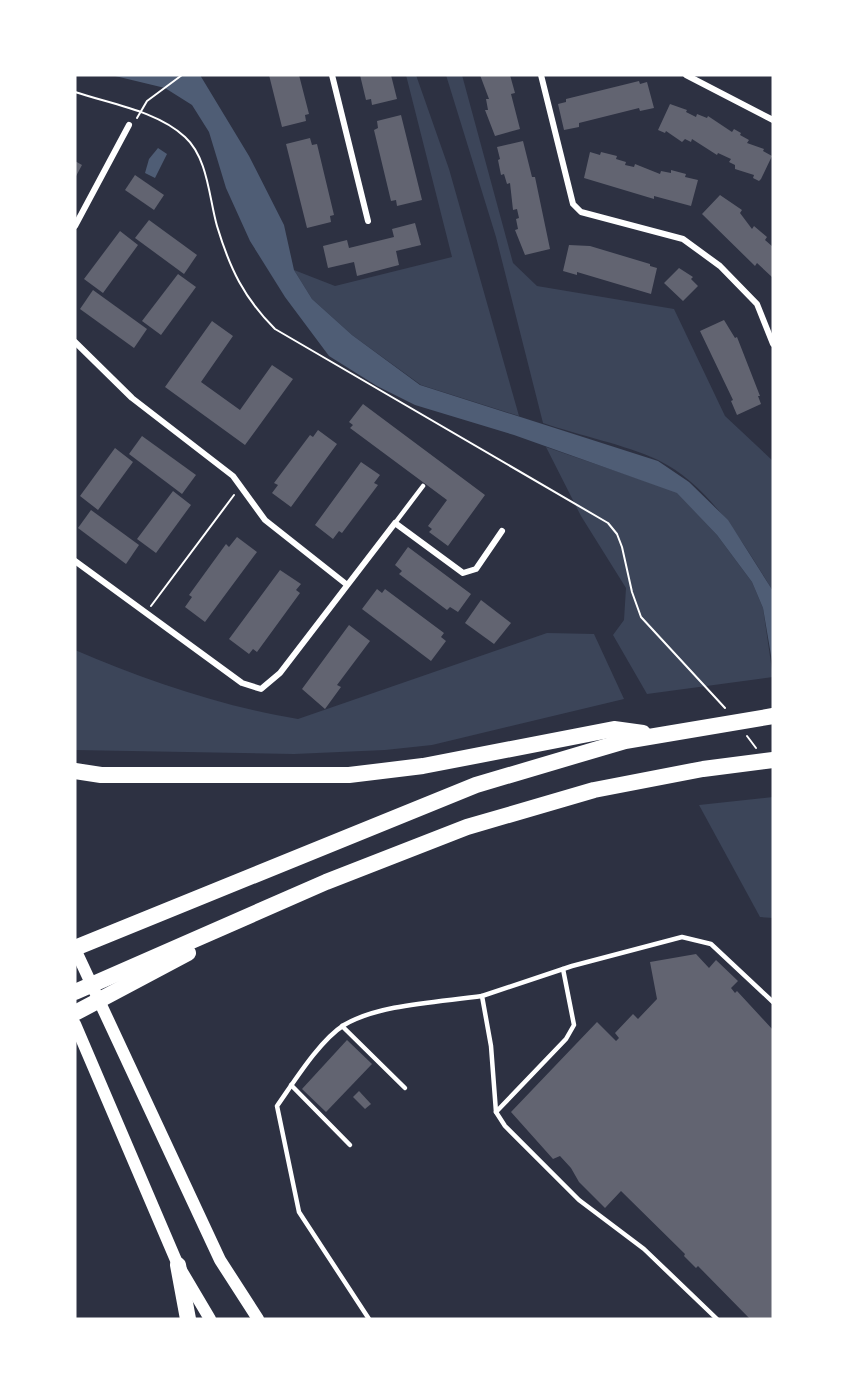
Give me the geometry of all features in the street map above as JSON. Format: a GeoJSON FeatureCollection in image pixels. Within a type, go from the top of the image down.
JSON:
{"type":"FeatureCollection","features":[{"type":"Feature","properties":{"kind":"highway"},"geometry":{"type":"LineString","coordinates":[[75,771],[101,775],[349,775],[423,766],[620,735],[659,735],[773,716]]}},
{"type":"Feature","properties":{"kind":"highway"},"geometry":{"type":"LineString","coordinates":[[75,949],[421,805],[620,735]]}},
{"type":"Feature","properties":{"kind":"highway"},"geometry":{"type":"LineString","coordinates":[[75,992],[408,848],[467,826],[594,790],[766,755]]}},
{"type":"Feature","properties":{"kind":"highway"},"geometry":{"type":"LineString","coordinates":[[75,782],[101,775]]}},
{"type":"Feature","properties":{"kind":"highway"},"geometry":{"type":"LineString","coordinates":[[75,1013],[262,911]]}},
{"type":"Feature","properties":{"kind":"highway"},"geometry":{"type":"LineString","coordinates":[[178,1265],[188,1319]]}},
{"type":"Feature","properties":{"kind":"main road"},"geometry":{"type":"LineString","coordinates":[[75,949],[128,1067],[220,1260],[258,1319]]}},
{"type":"Feature","properties":{"kind":"main road"},"geometry":{"type":"LineString","coordinates":[[75,1024],[178,1265],[210,1319]]}},
{"type":"Feature","properties":{"kind":"street"},"geometry":{"type":"LineString","coordinates":[[332,75],[368,221]]}},
{"type":"Feature","properties":{"kind":"street"},"geometry":{"type":"LineString","coordinates":[[541,75],[573,204],[580,212],[683,239],[720,266],[757,304],[773,344]]}},
{"type":"Feature","properties":{"kind":"street"},"geometry":{"type":"LineString","coordinates":[[686,75],[773,120]]}},
{"type":"Feature","properties":{"kind":"street"},"geometry":{"type":"LineString","coordinates":[[75,226],[129,125]]}},
{"type":"Feature","properties":{"kind":"street"},"geometry":{"type":"LineString","coordinates":[[75,342],[132,398],[233,476],[265,520],[346,584]]}},
{"type":"Feature","properties":{"kind":"street"},"geometry":{"type":"LineString","coordinates":[[75,561],[242,683],[261,689],[280,674],[394,523],[463,573],[476,569],[502,531]]}},
{"type":"Feature","properties":{"kind":"lane"},"geometry":{"type":"LineString","coordinates":[[394,523],[423,486]]}},
{"type":"Feature","properties":{"kind":"lane"},"geometry":{"type":"LineString","coordinates":[[369,1319],[299,1212],[277,1106],[328,1039],[342,1026],[360,1017],[397,1008],[482,996],[563,969],[682,937],[711,944],[773,1002]]}},
{"type":"Feature","properties":{"kind":"lane"},"geometry":{"type":"LineString","coordinates":[[496,1113],[566,1040],[574,1025],[563,969]]}},
{"type":"Feature","properties":{"kind":"lane"},"geometry":{"type":"LineString","coordinates":[[482,996],[491,1046],[496,1113],[505,1126],[579,1200],[644,1249],[717,1319]]}},
{"type":"Feature","properties":{"kind":"lane"},"geometry":{"type":"LineString","coordinates":[[342,1026],[405,1088]]}},
{"type":"Feature","properties":{"kind":"lane"},"geometry":{"type":"LineString","coordinates":[[291,1085],[350,1145]]}},
{"type":"Feature","properties":{"kind":"path"},"geometry":{"type":"LineString","coordinates":[[129,125],[135,123],[153,96],[182,75]]}},
{"type":"Feature","properties":{"kind":"path"},"geometry":{"type":"LineString","coordinates":[[75,92],[165,122],[185,137],[196,149],[217,227],[244,294],[275,329],[438,426],[492,453],[520,473],[608,523],[617,534],[622,547],[632,592],[641,617],[731,715]]}},
{"type":"Feature","properties":{"kind":"path"},"geometry":{"type":"LineString","coordinates":[[146,613],[240,486]]}},
{"type":"Feature","properties":{"kind":"path"},"geometry":{"type":"LineString","coordinates":[[745,733],[766,755]]}},
{"type":"Feature","properties":{"kind":"shaded area"},"geometry":{"type":"Polygon","coordinates":[[[111,75],[200,75],[249,156],[284,225],[294,270],[312,299],[352,335],[420,385],[658,461],[689,482],[728,520],[773,591],[773,667],[763,608],[752,582],[717,535],[677,493],[514,435],[415,405],[377,386],[329,356],[285,297],[250,241],[226,188],[209,132],[192,105],[165,88],[111,75]]]}},
{"type":"Feature","properties":{"kind":"shaded area"},"geometry":{"type":"Polygon","coordinates":[[[406,75],[416,75],[449,169],[519,416],[421,385],[352,335],[312,299],[294,270],[335,286],[452,257],[406,75]]]}},
{"type":"Feature","properties":{"kind":"shaded area"},"geometry":{"type":"Polygon","coordinates":[[[446,75],[462,75],[513,263],[537,286],[674,309],[725,416],[773,461],[773,591],[724,517],[710,500],[677,471],[658,460],[631,450],[543,423],[496,237],[446,75]]]}},
{"type":"Feature","properties":{"kind":"shaded area"},"geometry":{"type":"Polygon","coordinates":[[[158,148],[167,154],[155,178],[145,173],[149,159],[158,148]]]}},
{"type":"Feature","properties":{"kind":"shaded area"},"geometry":{"type":"Polygon","coordinates":[[[546,447],[677,492],[717,535],[752,582],[763,608],[773,677],[647,694],[613,635],[624,620],[626,588],[581,516],[546,447]]]}},
{"type":"Feature","properties":{"kind":"shaded area"},"geometry":{"type":"Polygon","coordinates":[[[547,633],[594,634],[624,699],[432,745],[385,750],[294,754],[75,750],[75,650],[129,672],[213,700],[298,719],[547,633]]]}},
{"type":"Feature","properties":{"kind":"shaded area"},"geometry":{"type":"Polygon","coordinates":[[[773,797],[773,918],[760,917],[699,805],[773,797]]]}},
{"type":"Feature","properties":{"kind":"building"},"geometry":{"type":"Polygon","coordinates":[[[269,75],[299,75],[309,114],[305,115],[306,121],[282,127],[269,75]]]}},
{"type":"Feature","properties":{"kind":"building"},"geometry":{"type":"Polygon","coordinates":[[[360,75],[391,75],[397,99],[372,105],[371,99],[366,100],[360,75]]]}},
{"type":"Feature","properties":{"kind":"building"},"geometry":{"type":"Polygon","coordinates":[[[480,75],[510,75],[515,93],[511,94],[520,129],[495,136],[485,110],[488,110],[486,99],[489,99],[480,75]]]}},
{"type":"Feature","properties":{"kind":"building"},"geometry":{"type":"Polygon","coordinates":[[[639,81],[640,84],[647,82],[654,108],[640,111],[639,108],[579,123],[579,127],[564,130],[558,104],[566,102],[566,99],[639,81]]]}},
{"type":"Feature","properties":{"kind":"building"},"geometry":{"type":"Polygon","coordinates":[[[670,104],[687,110],[686,112],[696,117],[697,114],[707,118],[708,116],[732,132],[734,129],[741,133],[740,135],[749,140],[747,143],[764,149],[763,151],[772,156],[761,179],[759,181],[753,178],[754,175],[735,169],[735,165],[729,162],[731,159],[718,153],[717,155],[692,139],[691,142],[685,139],[682,142],[666,131],[665,133],[658,130],[670,104]]]}},
{"type":"Feature","properties":{"kind":"building"},"geometry":{"type":"Polygon","coordinates":[[[401,115],[422,200],[397,206],[396,200],[391,201],[374,130],[378,128],[377,121],[401,115]]]}},
{"type":"Feature","properties":{"kind":"building"},"geometry":{"type":"Polygon","coordinates":[[[310,138],[312,145],[317,144],[334,215],[330,216],[331,222],[307,228],[286,144],[310,138]]]}},
{"type":"Feature","properties":{"kind":"building"},"geometry":{"type":"Polygon","coordinates":[[[523,141],[532,177],[535,177],[550,249],[525,255],[515,230],[518,229],[517,209],[513,210],[510,183],[507,184],[504,174],[501,175],[497,147],[523,141]]]}},
{"type":"Feature","properties":{"kind":"building"},"geometry":{"type":"Polygon","coordinates":[[[590,152],[617,156],[616,159],[626,162],[625,165],[634,167],[635,164],[660,174],[661,171],[671,173],[671,170],[698,180],[691,206],[654,196],[654,199],[584,178],[590,152]]]}},
{"type":"Feature","properties":{"kind":"building"},"geometry":{"type":"Polygon","coordinates":[[[75,161],[82,165],[75,178],[75,161]]]}},
{"type":"Feature","properties":{"kind":"building"},"geometry":{"type":"Polygon","coordinates":[[[135,175],[164,195],[154,210],[125,190],[135,175]]]}},
{"type":"Feature","properties":{"kind":"building"},"geometry":{"type":"Polygon","coordinates":[[[720,195],[742,210],[740,213],[752,229],[754,226],[767,237],[765,240],[773,247],[773,278],[757,263],[755,266],[702,214],[720,195]]]}},
{"type":"Feature","properties":{"kind":"building"},"geometry":{"type":"Polygon","coordinates":[[[149,220],[197,255],[184,274],[135,238],[149,220]]]}},
{"type":"Feature","properties":{"kind":"building"},"geometry":{"type":"Polygon","coordinates":[[[415,223],[421,245],[396,251],[399,265],[357,276],[354,262],[328,268],[323,246],[347,240],[349,248],[394,237],[392,229],[415,223]]]}},
{"type":"Feature","properties":{"kind":"building"},"geometry":{"type":"Polygon","coordinates":[[[120,231],[138,245],[103,293],[84,279],[120,231]]]}},
{"type":"Feature","properties":{"kind":"building"},"geometry":{"type":"Polygon","coordinates":[[[569,245],[590,246],[657,268],[651,294],[577,272],[577,275],[563,271],[569,245]]]}},
{"type":"Feature","properties":{"kind":"building"},"geometry":{"type":"Polygon","coordinates":[[[679,268],[693,277],[691,279],[698,286],[683,301],[664,283],[679,268]]]}},
{"type":"Feature","properties":{"kind":"building"},"geometry":{"type":"Polygon","coordinates":[[[178,274],[196,287],[161,335],[142,321],[178,274]]]}},
{"type":"Feature","properties":{"kind":"building"},"geometry":{"type":"Polygon","coordinates":[[[93,290],[147,329],[134,348],[80,309],[93,290]]]}},
{"type":"Feature","properties":{"kind":"building"},"geometry":{"type":"Polygon","coordinates":[[[724,320],[735,338],[737,337],[760,396],[758,396],[761,404],[737,415],[731,401],[733,400],[700,331],[724,320]]]}},
{"type":"Feature","properties":{"kind":"building"},"geometry":{"type":"Polygon","coordinates":[[[212,321],[233,336],[201,382],[240,410],[272,365],[293,379],[245,445],[165,387],[212,321]]]}},
{"type":"Feature","properties":{"kind":"building"},"geometry":{"type":"Polygon","coordinates":[[[363,404],[485,495],[448,546],[429,532],[432,529],[428,526],[447,500],[350,428],[353,425],[349,422],[363,404]]]}},
{"type":"Feature","properties":{"kind":"building"},"geometry":{"type":"Polygon","coordinates":[[[318,430],[337,444],[291,507],[272,493],[278,485],[274,483],[310,435],[313,437],[318,430]]]}},
{"type":"Feature","properties":{"kind":"building"},"geometry":{"type":"Polygon","coordinates":[[[142,436],[196,475],[182,494],[129,454],[142,436]]]}},
{"type":"Feature","properties":{"kind":"building"},"geometry":{"type":"Polygon","coordinates":[[[115,448],[133,462],[98,510],[80,496],[115,448]]]}},
{"type":"Feature","properties":{"kind":"building"},"geometry":{"type":"Polygon","coordinates":[[[361,462],[380,475],[374,483],[378,485],[342,533],[339,531],[333,539],[315,525],[361,462]]]}},
{"type":"Feature","properties":{"kind":"building"},"geometry":{"type":"Polygon","coordinates":[[[173,491],[191,505],[156,553],[137,539],[173,491]]]}},
{"type":"Feature","properties":{"kind":"building"},"geometry":{"type":"Polygon","coordinates":[[[91,510],[139,545],[126,564],[78,528],[91,510]]]}},
{"type":"Feature","properties":{"kind":"building"},"geometry":{"type":"Polygon","coordinates":[[[237,537],[257,552],[205,622],[185,607],[192,597],[189,595],[226,544],[229,547],[237,537]]]}},
{"type":"Feature","properties":{"kind":"building"},"geometry":{"type":"Polygon","coordinates":[[[408,547],[471,594],[458,612],[450,607],[447,610],[399,574],[402,571],[395,565],[408,547]]]}},
{"type":"Feature","properties":{"kind":"building"},"geometry":{"type":"Polygon","coordinates":[[[280,570],[301,584],[296,590],[300,593],[257,652],[253,649],[249,654],[229,639],[280,570]]]}},
{"type":"Feature","properties":{"kind":"building"},"geometry":{"type":"Polygon","coordinates":[[[377,589],[382,593],[385,589],[444,633],[441,637],[446,641],[431,661],[362,609],[377,589]]]}},
{"type":"Feature","properties":{"kind":"building"},"geometry":{"type":"Polygon","coordinates":[[[481,600],[511,623],[494,644],[465,623],[481,600]]]}},
{"type":"Feature","properties":{"kind":"building"},"geometry":{"type":"Polygon","coordinates":[[[349,625],[370,641],[337,685],[341,687],[325,709],[302,689],[349,625]]]}},
{"type":"Feature","properties":{"kind":"building"},"geometry":{"type":"Polygon","coordinates":[[[696,954],[709,968],[716,960],[738,981],[731,988],[735,993],[737,991],[773,1030],[773,1319],[750,1319],[698,1266],[696,1268],[684,1256],[685,1254],[621,1191],[605,1208],[579,1182],[571,1168],[560,1156],[553,1159],[511,1112],[597,1022],[616,1041],[619,1038],[615,1033],[633,1014],[638,1019],[657,999],[650,962],[696,954]]]}},
{"type":"Feature","properties":{"kind":"building"},"geometry":{"type":"Polygon","coordinates":[[[347,1040],[372,1064],[326,1112],[302,1089],[347,1040]]]}},
{"type":"Feature","properties":{"kind":"building"},"geometry":{"type":"Polygon","coordinates":[[[359,1091],[371,1104],[365,1109],[353,1097],[359,1091]]]}}]}
